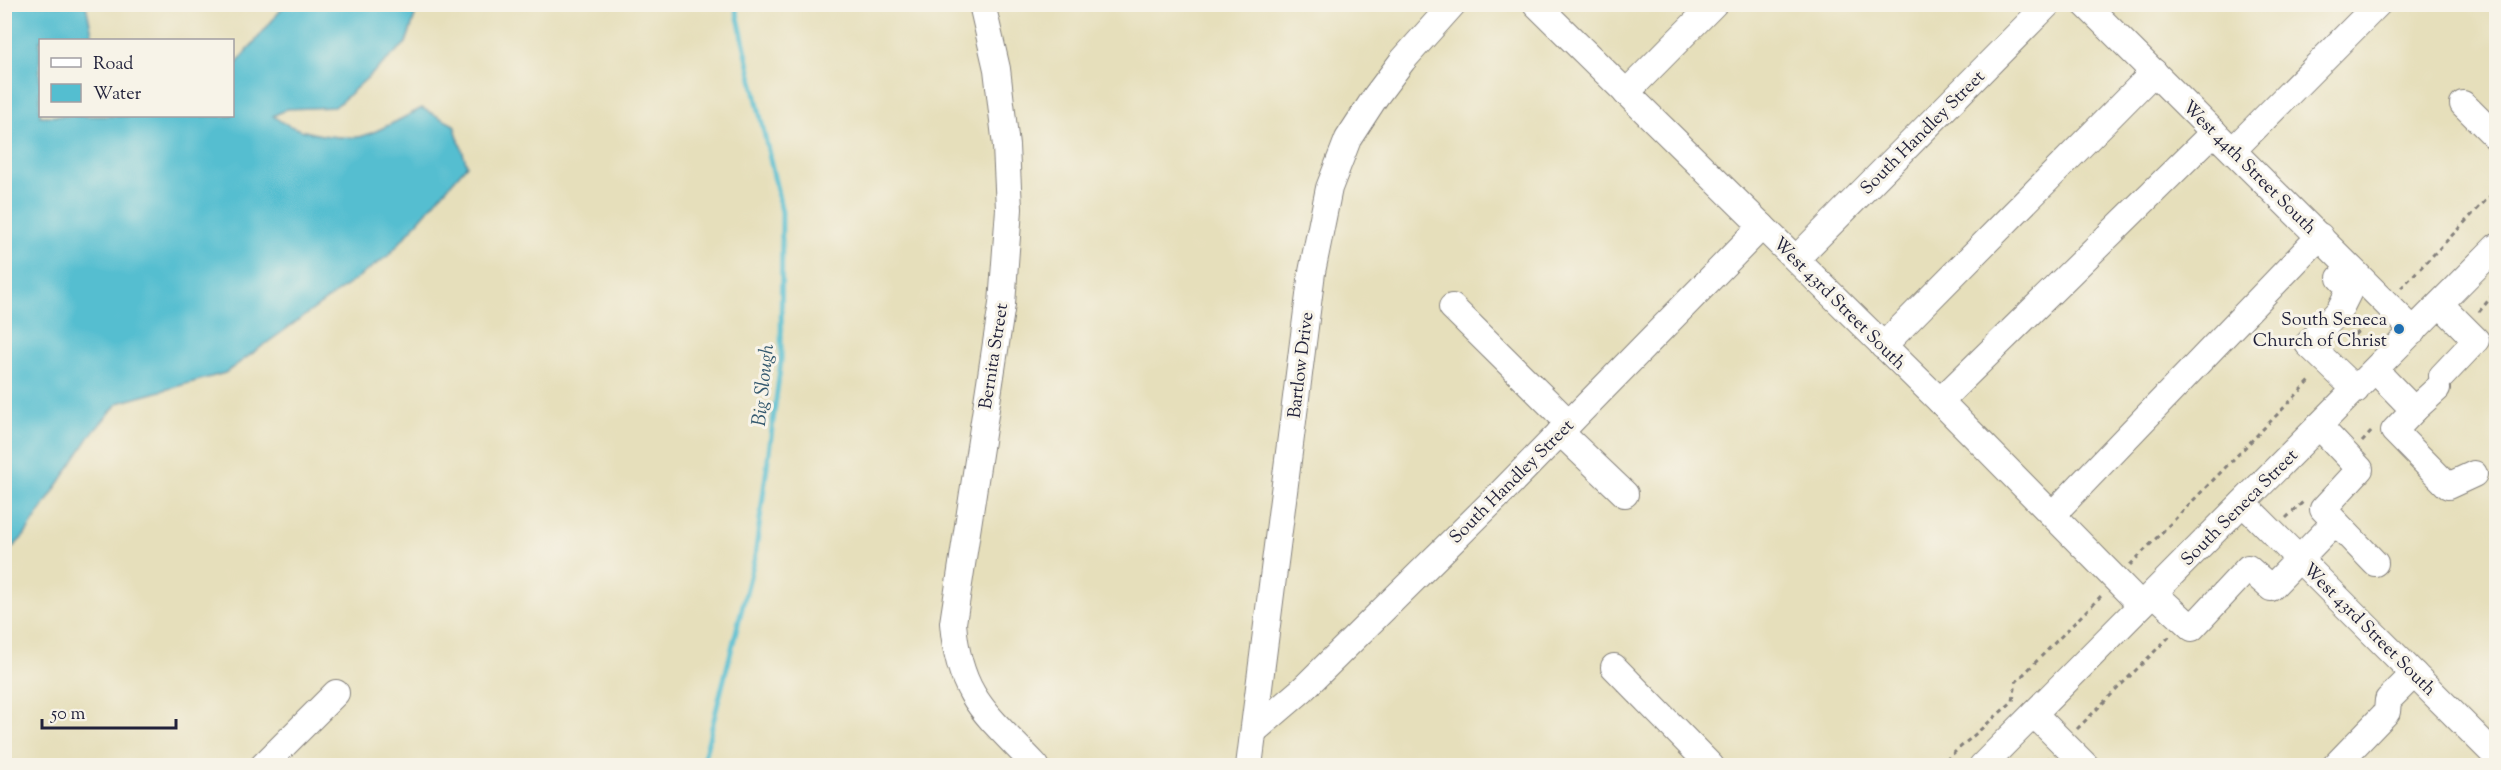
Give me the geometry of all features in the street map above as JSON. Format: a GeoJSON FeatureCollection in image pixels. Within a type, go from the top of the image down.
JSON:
{"type":"FeatureCollection","features":[{"type":"Feature","properties":{"kind":"street","name":"Bernita Street"},"geometry":{"type":"LineString","coordinates":[[982,4],[997,69],[1006,146],[1009,209],[1002,304],[952,623],[960,671],[975,702],[1036,765]]}},
{"type":"Feature","properties":{"kind":"street","name":"Bartlow Drive"},"geometry":{"type":"LineString","coordinates":[[1249,765],[1312,272],[1329,188],[1347,139],[1403,60],[1453,4]]}},
{"type":"Feature","properties":{"kind":"street","name":"West 43rd Street South"},"geometry":{"type":"LineString","coordinates":[[1536,4],[1940,401],[2117,579],[2192,628],[2248,567],[2271,588],[2299,559]]}},
{"type":"Feature","properties":{"kind":"street"},"geometry":{"type":"LineString","coordinates":[[1626,93],[1714,4]]}},
{"type":"Feature","properties":{"kind":"street","name":"South Handley Street"},"geometry":{"type":"LineString","coordinates":[[1796,259],[2048,4]]}},
{"type":"Feature","properties":{"kind":"street","name":"West 44th Street South"},"geometry":{"type":"LineString","coordinates":[[2085,4],[2414,331]]}},
{"type":"Feature","properties":{"kind":"street"},"geometry":{"type":"LineString","coordinates":[[2233,150],[2378,4]]}},
{"type":"Feature","properties":{"kind":"street"},"geometry":{"type":"LineString","coordinates":[[1883,346],[2154,72]]}},
{"type":"Feature","properties":{"kind":"street"},"geometry":{"type":"LineString","coordinates":[[2463,104],[2496,137]]}},
{"type":"Feature","properties":{"kind":"street"},"geometry":{"type":"LineString","coordinates":[[1940,401],[2214,132]]}},
{"type":"Feature","properties":{"kind":"street","name":"South Handley Street"},"geometry":{"type":"LineString","coordinates":[[1255,730],[1303,689],[1762,226]]}},
{"type":"Feature","properties":{"kind":"street"},"geometry":{"type":"LineString","coordinates":[[2053,514],[2320,236]]}},
{"type":"Feature","properties":{"kind":"street","name":"South Seneca Street"},"geometry":{"type":"LineString","coordinates":[[1995,761],[2034,714],[2496,247]]}},
{"type":"Feature","properties":{"kind":"street"},"geometry":{"type":"LineString","coordinates":[[2350,268],[2340,278],[2350,289],[2339,311],[2308,344],[2356,390]]}},
{"type":"Feature","properties":{"kind":"street"},"geometry":{"type":"LineString","coordinates":[[2440,304],[2476,340],[2394,431],[2448,486],[2474,474]]}},
{"type":"Feature","properties":{"kind":"street"},"geometry":{"type":"LineString","coordinates":[[1452,307],[1625,494]]}},
{"type":"Feature","properties":{"kind":"street"},"geometry":{"type":"LineString","coordinates":[[2375,370],[2414,410]]}},
{"type":"Feature","properties":{"kind":"street"},"geometry":{"type":"LineString","coordinates":[[2319,426],[2360,470],[2323,509],[2375,563]]}},
{"type":"Feature","properties":{"kind":"street","name":"West 43rd Street South"},"geometry":{"type":"LineString","coordinates":[[2243,503],[2496,756]]}},
{"type":"Feature","properties":{"kind":"street"},"geometry":{"type":"LineString","coordinates":[[2299,559],[2336,522]]}},
{"type":"Feature","properties":{"kind":"street"},"geometry":{"type":"LineString","coordinates":[[1614,667],[1711,765]]}},
{"type":"Feature","properties":{"kind":"street"},"geometry":{"type":"LineString","coordinates":[[2335,765],[2387,712],[2388,700],[2414,674]]}},
{"type":"Feature","properties":{"kind":"street"},"geometry":{"type":"LineString","coordinates":[[263,765],[336,693]]}},
{"type":"Feature","properties":{"kind":"street"},"geometry":{"type":"LineString","coordinates":[[2034,714],[2086,765]]}},
{"type":"Feature","properties":{"kind":"path"},"geometry":{"type":"LineString","coordinates":[[1939,765],[2013,701],[2016,682],[2496,190]]}},
{"type":"Feature","properties":{"kind":"water"},"geometry":{"type":"Polygon","coordinates":[[[5,4],[86,5],[92,39],[39,39],[39,117],[234,117],[234,67],[285,5],[412,5],[415,16],[406,43],[335,107],[287,109],[273,116],[281,122],[313,133],[337,137],[358,137],[422,108],[454,125],[467,165],[389,255],[225,373],[118,403],[90,436],[24,536],[5,555],[5,4]]]}},
{"type":"Feature","properties":{"kind":"waterway","name":"Big Slough"},"geometry":{"type":"LineString","coordinates":[[702,766],[755,557],[781,361],[782,212],[735,4]]}},
{"type":"Feature","properties":{"kind":"place","name":"South Seneca Church of Christ"},"geometry":{"type":"Point","coordinates":[2399,329]}}]}
